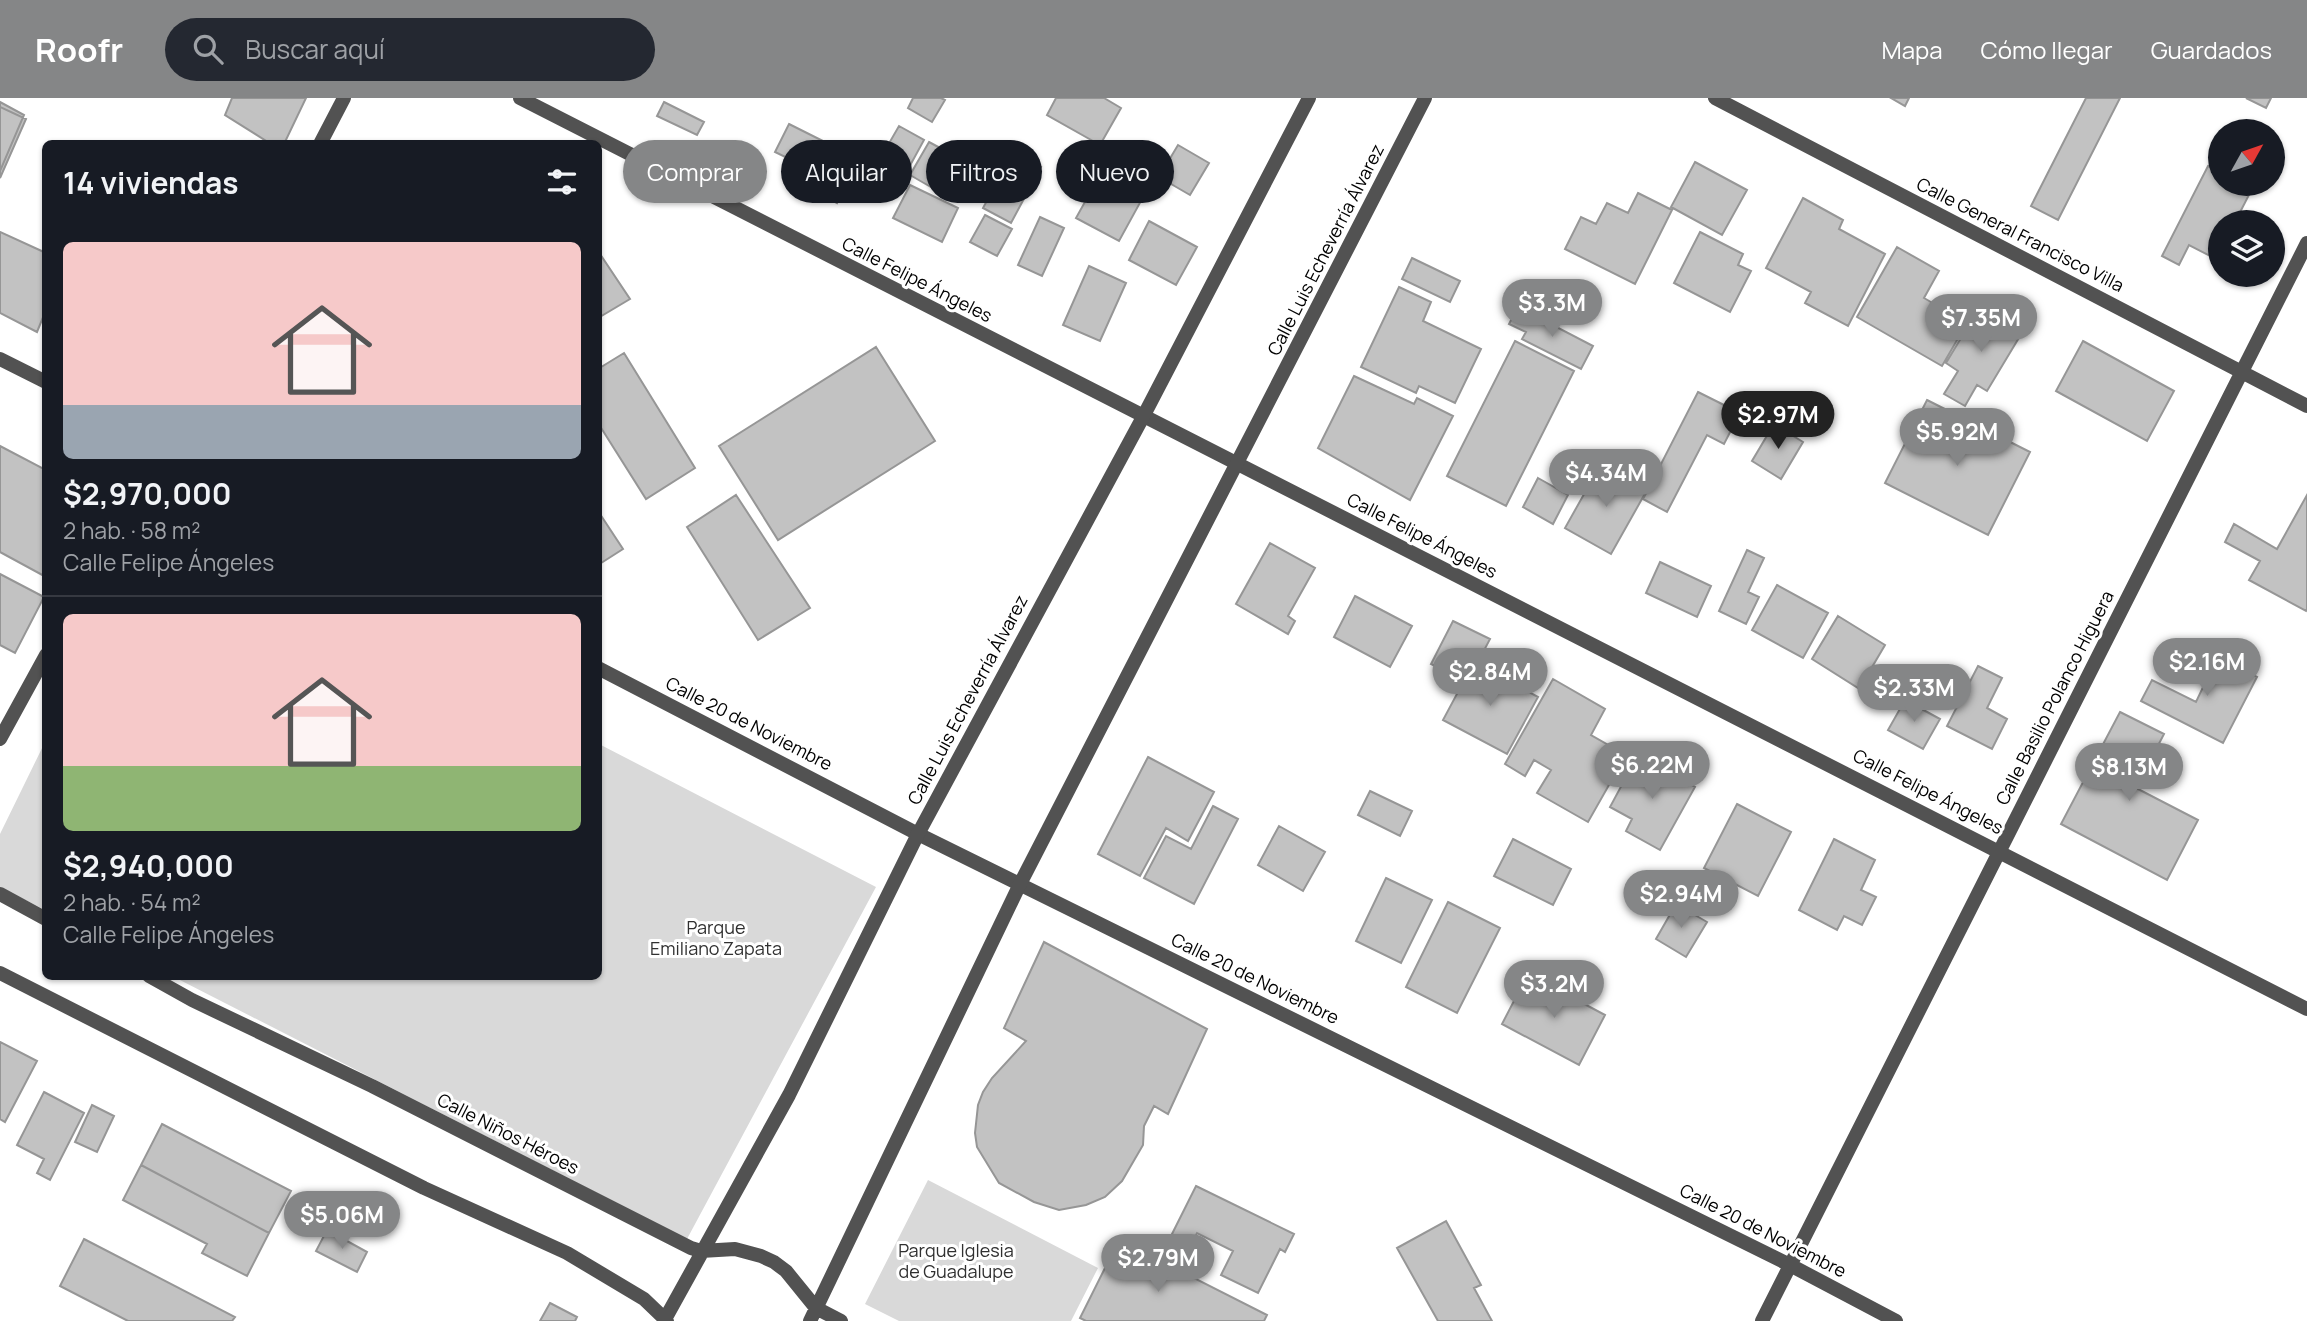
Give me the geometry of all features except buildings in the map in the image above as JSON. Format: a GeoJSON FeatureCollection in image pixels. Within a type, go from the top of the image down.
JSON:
{"type":"FeatureCollection","features":[{"type":"Feature","properties":{"kind":"street"},"geometry":{"type":"LineString","coordinates":[[322,140],[344,98]]}},
{"type":"Feature","properties":{"kind":"street","name":"Calle Felipe Ángeles"},"geometry":{"type":"LineString","coordinates":[[520,98],[1143,417],[2000,850],[2307,1009]]}},
{"type":"Feature","properties":{"kind":"street","name":"Calle Luis Echeverría Álvarez"},"geometry":{"type":"LineString","coordinates":[[665,1320],[789,1095],[918,834],[1143,417],[1309,98]]}},
{"type":"Feature","properties":{"kind":"street","name":"Calle Luis Echeverría Álvarez"},"geometry":{"type":"LineString","coordinates":[[813,1314],[1020,884],[1425,98]]}},
{"type":"Feature","properties":{"kind":"street","name":"Calle General Francisco Villa"},"geometry":{"type":"LineString","coordinates":[[1714,98],[2307,406]]}},
{"type":"Feature","properties":{"kind":"street","name":"Calle Basilio Polanco Higuera"},"geometry":{"type":"LineString","coordinates":[[1762,1321],[2307,243]]}},
{"type":"Feature","properties":{"kind":"street"},"geometry":{"type":"LineString","coordinates":[[0,359],[42,380]]}},
{"type":"Feature","properties":{"kind":"street"},"geometry":{"type":"LineString","coordinates":[[0,740],[42,662]]}},
{"type":"Feature","properties":{"kind":"street","name":"Calle 20 de Noviembre"},"geometry":{"type":"LineString","coordinates":[[602,670],[918,834],[1790,1265],[1896,1321]]}},
{"type":"Feature","properties":{"kind":"street"},"geometry":{"type":"LineString","coordinates":[[0,894],[42,917]]}},
{"type":"Feature","properties":{"kind":"street"},"geometry":{"type":"LineString","coordinates":[[0,973],[424,1188],[567,1253],[644,1300],[665,1320]]}},
{"type":"Feature","properties":{"kind":"street","name":"Calle Niños Héroes"},"geometry":{"type":"LineString","coordinates":[[156,980],[701,1251],[735,1250],[774,1262],[786,1271],[813,1314],[841,1321]]}},
{"type":"Feature","properties":{"kind":"green space","name":"Parque Emiliano Zapata"},"geometry":{"type":"Polygon","coordinates":[[[602,746],[876,887],[687,1239],[180,980],[602,980],[602,746]]]}},
{"type":"Feature","properties":{"kind":"green space"},"geometry":{"type":"Polygon","coordinates":[[[42,748],[42,908],[0,887],[0,834],[42,748]]]}},
{"type":"Feature","properties":{"kind":"green space","name":"Parque Iglesia de Guadalupe"},"geometry":{"type":"Polygon","coordinates":[[[928,1180],[1098,1268],[1071,1321],[899,1321],[865,1304],[928,1180]]]}}]}
